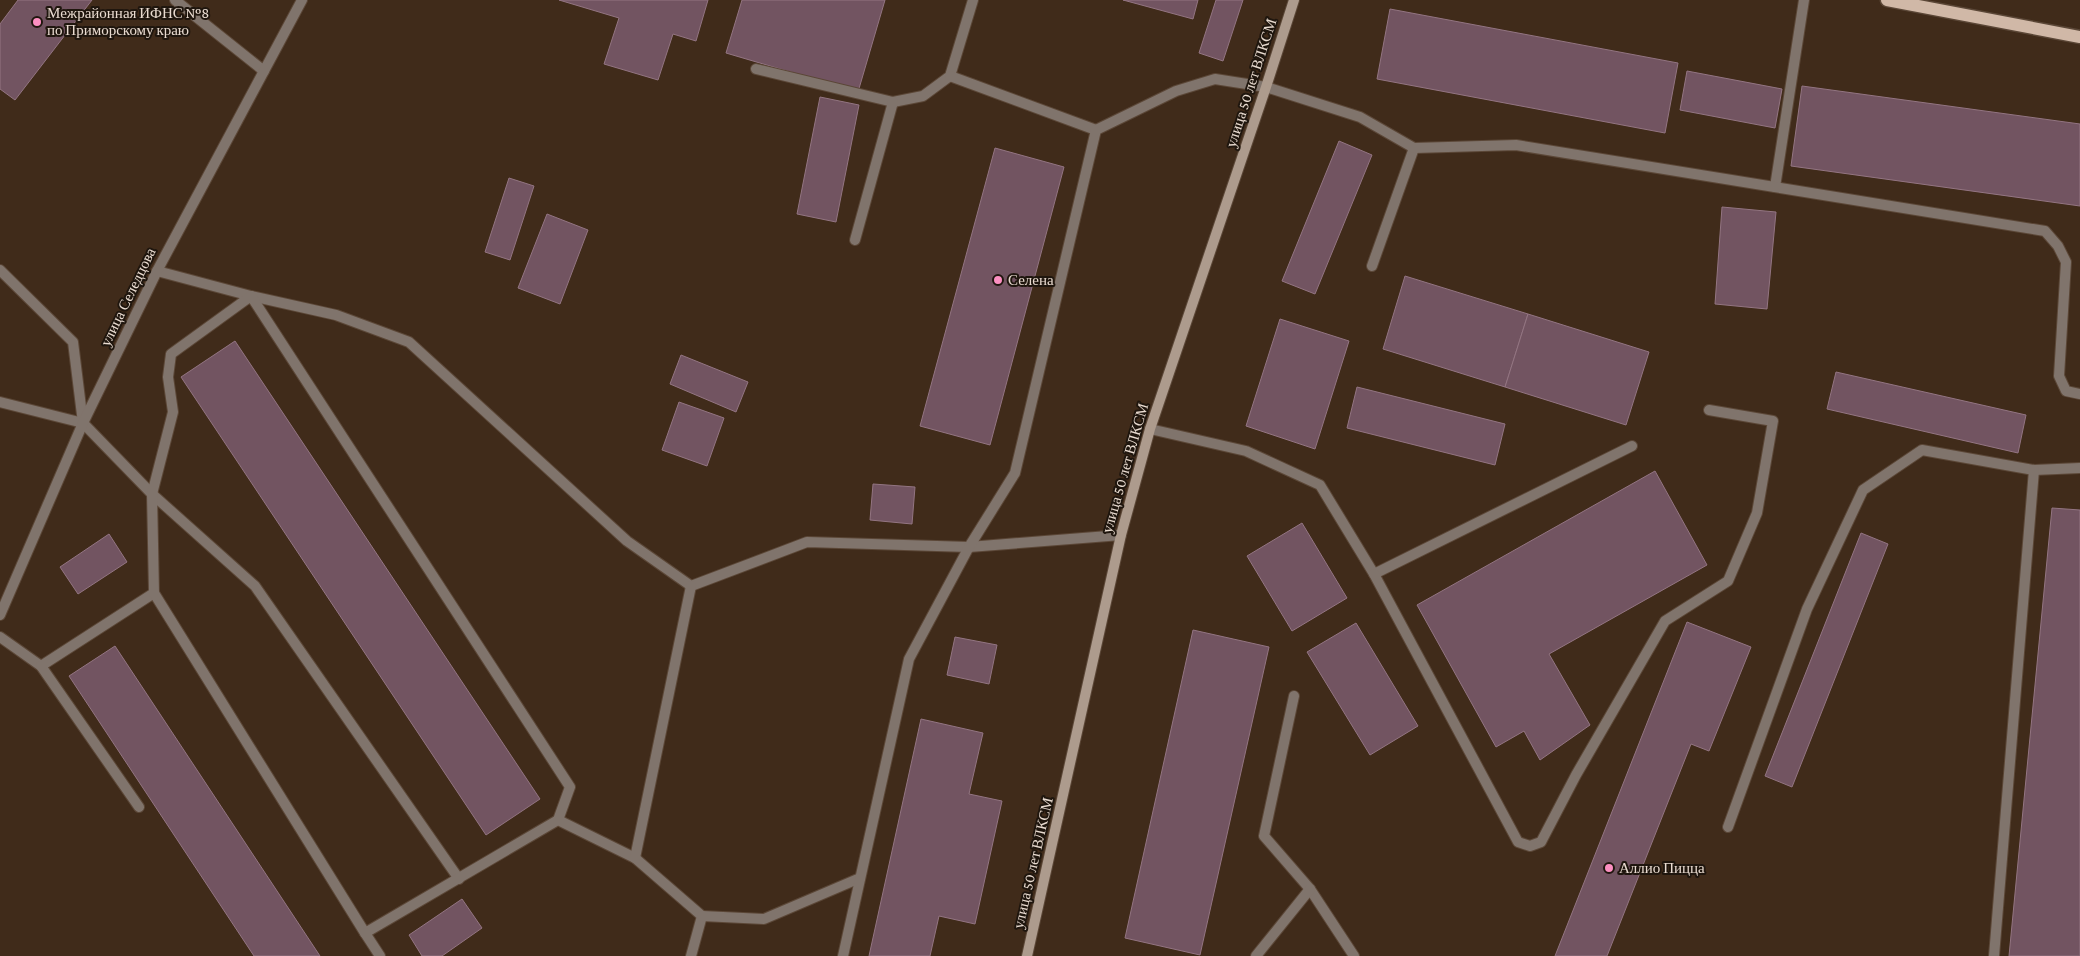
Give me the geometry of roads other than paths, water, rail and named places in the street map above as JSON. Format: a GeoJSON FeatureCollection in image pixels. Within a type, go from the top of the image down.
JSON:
{"type":"FeatureCollection","features":[{"type":"Feature","properties":{"kind":"main road"},"geometry":{"type":"LineString","coordinates":[[1888,0],[1913,3],[2080,37]]}},
{"type":"Feature","properties":{"kind":"street"},"geometry":{"type":"LineString","coordinates":[[175,0],[264,71]]}},
{"type":"Feature","properties":{"kind":"street","name":"улица Селедцова"},"geometry":{"type":"LineString","coordinates":[[0,616],[83,423],[157,271],[302,0]]}},
{"type":"Feature","properties":{"kind":"street"},"geometry":{"type":"LineString","coordinates":[[756,69],[893,102],[923,96],[950,76],[973,0]]}},
{"type":"Feature","properties":{"kind":"street","name":"улица 50 лет ВЛКСМ"},"geometry":{"type":"LineString","coordinates":[[1027,956],[1122,536],[1150,429],[1294,0]]}},
{"type":"Feature","properties":{"kind":"street"},"geometry":{"type":"LineString","coordinates":[[1776,188],[1804,0]]}},
{"type":"Feature","properties":{"kind":"street"},"geometry":{"type":"LineString","coordinates":[[950,76],[1096,130],[1176,91],[1215,79],[1266,87],[1360,117],[1414,148],[1516,145],[2045,231],[2058,246],[2066,262],[2059,376],[2066,391],[2080,394]]}},
{"type":"Feature","properties":{"kind":"street"},"geometry":{"type":"LineString","coordinates":[[855,240],[893,102]]}},
{"type":"Feature","properties":{"kind":"street"},"geometry":{"type":"LineString","coordinates":[[843,956],[909,659],[969,547],[1015,473],[1096,130]]}},
{"type":"Feature","properties":{"kind":"street"},"geometry":{"type":"LineString","coordinates":[[1372,266],[1414,148]]}},
{"type":"Feature","properties":{"kind":"street"},"geometry":{"type":"LineString","coordinates":[[0,270],[74,342],[83,423]]}},
{"type":"Feature","properties":{"kind":"street"},"geometry":{"type":"LineString","coordinates":[[157,271],[336,316],[409,342],[627,541],[692,586]]}},
{"type":"Feature","properties":{"kind":"street"},"geometry":{"type":"LineString","coordinates":[[251,296],[171,354],[168,377],[172,412],[152,494],[154,593],[380,956]]}},
{"type":"Feature","properties":{"kind":"street"},"geometry":{"type":"LineString","coordinates":[[251,296],[570,787],[558,820],[366,934]]}},
{"type":"Feature","properties":{"kind":"street"},"geometry":{"type":"LineString","coordinates":[[0,402],[83,423],[152,494],[255,586],[459,879]]}},
{"type":"Feature","properties":{"kind":"street"},"geometry":{"type":"LineString","coordinates":[[1150,429],[1246,451],[1320,485],[1374,574],[1518,842],[1530,846],[1541,842],[1576,775],[1665,621],[1728,581],[1757,513],[1773,421],[1709,410]]}},
{"type":"Feature","properties":{"kind":"street"},"geometry":{"type":"LineString","coordinates":[[1374,574],[1632,446]]}},
{"type":"Feature","properties":{"kind":"street"},"geometry":{"type":"LineString","coordinates":[[1728,827],[1807,609],[1863,490],[1922,450],[2034,470],[2080,468]]}},
{"type":"Feature","properties":{"kind":"street"},"geometry":{"type":"LineString","coordinates":[[1994,956],[2034,470]]}},
{"type":"Feature","properties":{"kind":"street"},"geometry":{"type":"LineString","coordinates":[[692,586],[808,542],[969,547],[1122,536]]}},
{"type":"Feature","properties":{"kind":"street"},"geometry":{"type":"LineString","coordinates":[[635,858],[692,586]]}},
{"type":"Feature","properties":{"kind":"street"},"geometry":{"type":"LineString","coordinates":[[41,666],[154,593]]}},
{"type":"Feature","properties":{"kind":"street"},"geometry":{"type":"LineString","coordinates":[[0,637],[41,666],[139,808]]}},
{"type":"Feature","properties":{"kind":"street"},"geometry":{"type":"LineString","coordinates":[[1294,696],[1264,836],[1310,889],[1354,956]]}},
{"type":"Feature","properties":{"kind":"street"},"geometry":{"type":"LineString","coordinates":[[558,820],[635,858],[702,916],[764,919],[860,878]]}},
{"type":"Feature","properties":{"kind":"street"},"geometry":{"type":"LineString","coordinates":[[1256,956],[1310,889]]}},
{"type":"Feature","properties":{"kind":"street"},"geometry":{"type":"LineString","coordinates":[[691,956],[702,916]]}},
{"type":"Feature","properties":{"kind":"place","name":"Межрайонная ИФНС №8 по Приморскому краю"},"geometry":{"type":"Point","coordinates":[37,22]}},
{"type":"Feature","properties":{"kind":"place","name":"Селена"},"geometry":{"type":"Point","coordinates":[998,280]}},
{"type":"Feature","properties":{"kind":"place","name":"Аллио Пицца"},"geometry":{"type":"Point","coordinates":[1609,868]}}]}
